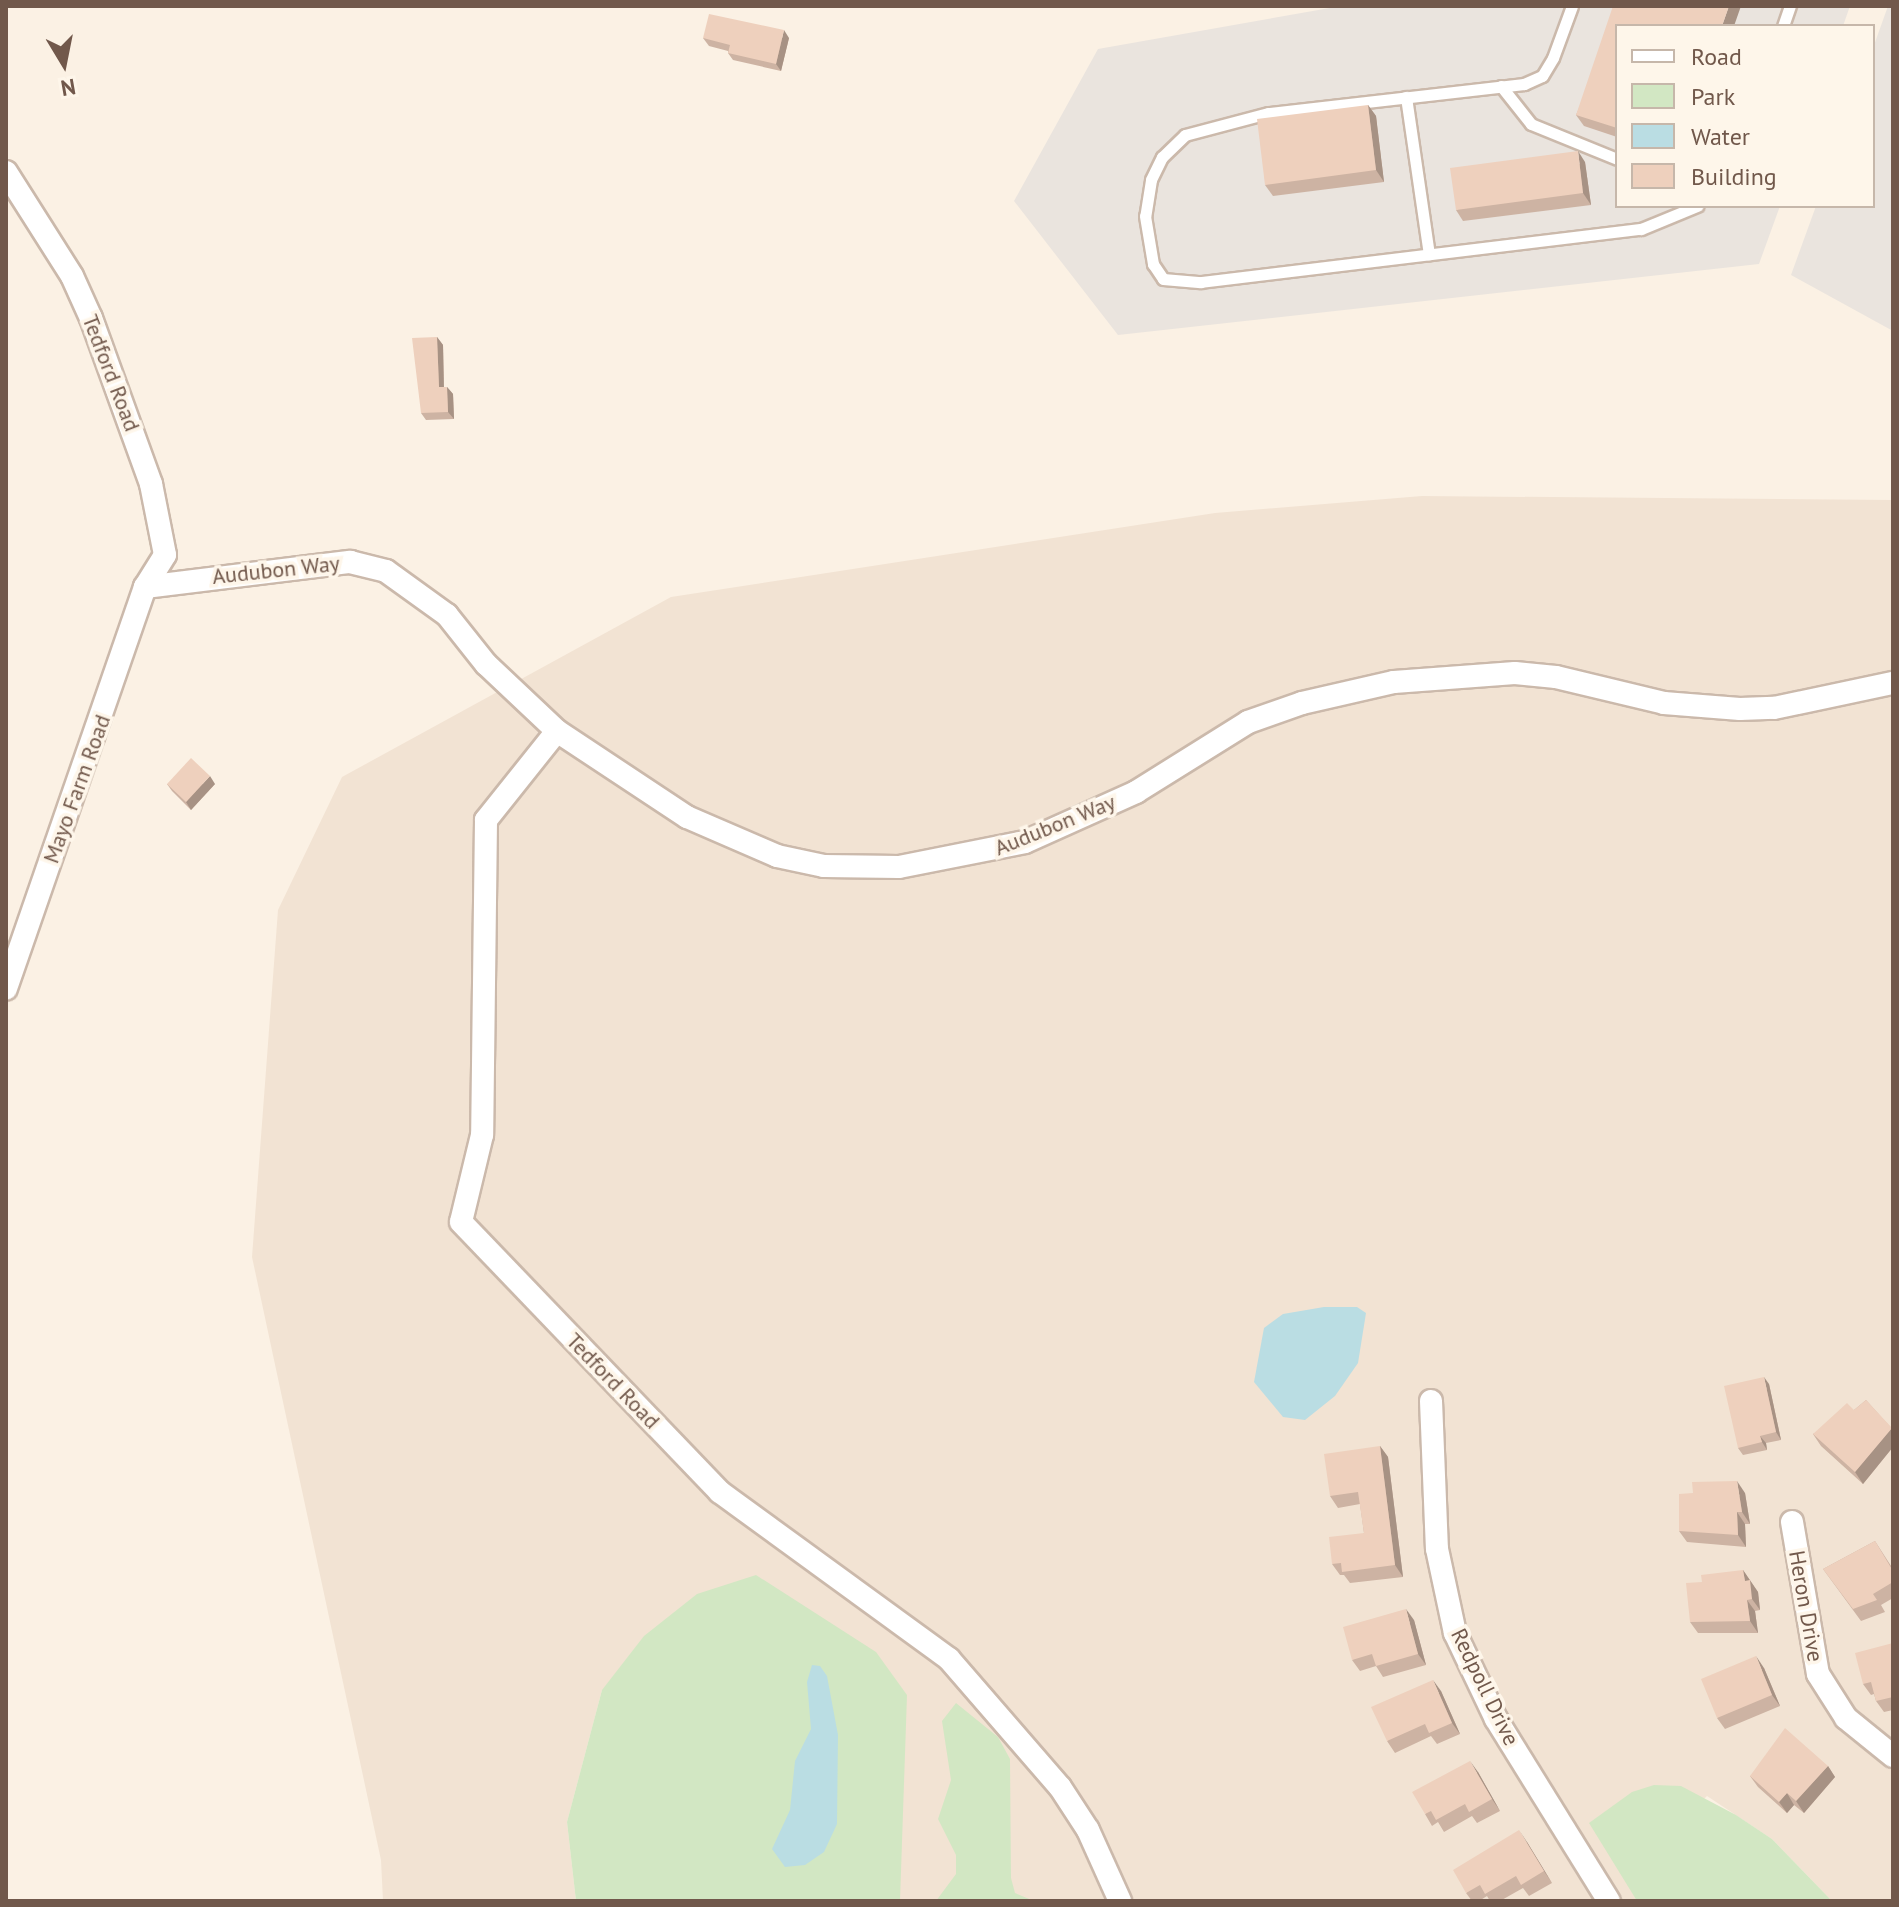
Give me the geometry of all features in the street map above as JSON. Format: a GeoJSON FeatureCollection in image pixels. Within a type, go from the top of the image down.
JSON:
{"type":"FeatureCollection","features":[{"type":"Feature","properties":{"kind":"street","name":"Tedford Road"},"geometry":{"type":"LineString","coordinates":[[6,172],[72,276],[132,425],[165,555],[145,587]]}},
{"type":"Feature","properties":{"kind":"street","name":"Audubon Way"},"geometry":{"type":"LineString","coordinates":[[145,587],[350,562],[386,571],[447,615],[486,664],[557,731],[687,817],[777,856],[824,866],[899,867],[1025,842],[1136,792],[1248,722],[1302,703],[1394,682],[1515,673],[1556,677],[1664,703],[1740,709],[1774,708],[1893,683]]}},
{"type":"Feature","properties":{"kind":"street","name":"Mayo Farm Road"},"geometry":{"type":"LineString","coordinates":[[6,989],[145,587]]}},
{"type":"Feature","properties":{"kind":"street","name":"Tedford Road"},"geometry":{"type":"LineString","coordinates":[[557,731],[486,820],[482,1135],[461,1222],[720,1492],[949,1659],[1060,1787],[1088,1830],[1120,1901]]}},
{"type":"Feature","properties":{"kind":"street","name":"Redpoll Drive"},"geometry":{"type":"LineString","coordinates":[[1431,1401],[1437,1549],[1455,1633],[1496,1719],[1609,1901]]}},
{"type":"Feature","properties":{"kind":"street","name":"Heron Drive"},"geometry":{"type":"LineString","coordinates":[[1792,1522],[1818,1674],[1846,1718],[1893,1756]]}},
{"type":"Feature","properties":{"kind":"lane"},"geometry":{"type":"LineString","coordinates":[[1572,6],[1565,33],[1542,76],[1501,86],[1268,113],[1185,135],[1162,157],[1151,180],[1145,216],[1146,248],[1163,279],[1178,283],[1641,229],[1692,208]]}},
{"type":"Feature","properties":{"kind":"lane"},"geometry":{"type":"LineString","coordinates":[[1501,86],[1531,124],[1615,158]]}},
{"type":"Feature","properties":{"kind":"lane"},"geometry":{"type":"LineString","coordinates":[[1406,97],[1429,254]]}},
{"type":"Feature","properties":{"kind":"shaded area"},"geometry":{"type":"Polygon","coordinates":[[[1341,6],[1850,6],[1844,24],[1615,24],[1615,208],[1779,208],[1759,264],[1118,335],[1014,201],[1098,49],[1341,6]]]}},
{"type":"Feature","properties":{"kind":"shaded area"},"geometry":{"type":"Polygon","coordinates":[[[1888,6],[1893,6],[1893,331],[1791,275],[1815,208],[1875,208],[1875,42],[1888,6]]]}},
{"type":"Feature","properties":{"kind":"shaded area"},"geometry":{"type":"Polygon","coordinates":[[[1422,496],[1893,500],[1893,1901],[1832,1901],[1772,1839],[1707,1796],[1625,1877],[1637,1901],[900,1901],[899,1891],[602,1690],[567,1822],[576,1901],[383,1901],[381,1860],[252,1257],[278,910],[342,777],[671,597],[1215,513],[1422,496]]]}},
{"type":"Feature","properties":{"kind":"green space"},"geometry":{"type":"Polygon","coordinates":[[[756,1575],[876,1652],[907,1695],[900,1901],[576,1901],[567,1822],[602,1690],[644,1636],[697,1594],[756,1575]]]}},
{"type":"Feature","properties":{"kind":"green space"},"geometry":{"type":"Polygon","coordinates":[[[956,1703],[998,1737],[1010,1759],[1011,1878],[1015,1893],[1034,1901],[936,1901],[956,1874],[956,1855],[938,1819],[951,1780],[942,1721],[956,1703]]]}},
{"type":"Feature","properties":{"kind":"green space"},"geometry":{"type":"Polygon","coordinates":[[[1654,1785],[1681,1786],[1736,1815],[1772,1839],[1832,1901],[1637,1901],[1589,1823],[1632,1792],[1654,1785]]]}},
{"type":"Feature","properties":{"kind":"water"},"geometry":{"type":"Polygon","coordinates":[[[1324,1307],[1357,1307],[1366,1313],[1358,1363],[1335,1396],[1305,1420],[1283,1417],[1254,1382],[1264,1328],[1283,1314],[1324,1307]]]}},
{"type":"Feature","properties":{"kind":"water"},"geometry":{"type":"Polygon","coordinates":[[[812,1665],[820,1666],[827,1676],[838,1735],[837,1824],[824,1852],[805,1865],[785,1867],[772,1849],[790,1810],[795,1761],[811,1729],[807,1682],[812,1665]]]}},
{"type":"Feature","properties":{"kind":"building"},"geometry":{"type":"Polygon","coordinates":[[[1613,6],[1729,6],[1723,24],[1615,24],[1615,127],[1576,115],[1613,6]]]}},
{"type":"Feature","properties":{"kind":"building"},"geometry":{"type":"Polygon","coordinates":[[[709,14],[784,30],[776,64],[728,53],[730,45],[703,38],[709,14]]]}},
{"type":"Feature","properties":{"kind":"building"},"geometry":{"type":"Polygon","coordinates":[[[1368,105],[1376,170],[1265,185],[1257,119],[1368,105]]]}},
{"type":"Feature","properties":{"kind":"building"},"geometry":{"type":"Polygon","coordinates":[[[1578,151],[1583,193],[1456,210],[1450,168],[1578,151]]]}},
{"type":"Feature","properties":{"kind":"building"},"geometry":{"type":"Polygon","coordinates":[[[437,337],[439,387],[447,387],[448,412],[421,413],[412,338],[437,337]]]}},
{"type":"Feature","properties":{"kind":"building"},"geometry":{"type":"Polygon","coordinates":[[[191,758],[210,776],[186,802],[167,784],[191,758]]]}},
{"type":"Feature","properties":{"kind":"building"},"geometry":{"type":"Polygon","coordinates":[[[1764,1377],[1776,1432],[1760,1436],[1762,1442],[1738,1448],[1724,1386],[1764,1377]]]}},
{"type":"Feature","properties":{"kind":"building"},"geometry":{"type":"Polygon","coordinates":[[[1866,1400],[1892,1428],[1855,1472],[1813,1434],[1847,1403],[1854,1410],[1866,1400]]]}},
{"type":"Feature","properties":{"kind":"building"},"geometry":{"type":"Polygon","coordinates":[[[1380,1446],[1395,1565],[1342,1572],[1341,1563],[1332,1564],[1329,1537],[1364,1533],[1358,1492],[1330,1496],[1324,1454],[1380,1446]]]}},
{"type":"Feature","properties":{"kind":"building"},"geometry":{"type":"Polygon","coordinates":[[[1737,1481],[1742,1512],[1737,1512],[1738,1535],[1679,1531],[1679,1494],[1693,1493],[1692,1482],[1737,1481]]]}},
{"type":"Feature","properties":{"kind":"building"},"geometry":{"type":"Polygon","coordinates":[[[1875,1541],[1893,1571],[1893,1582],[1873,1594],[1877,1600],[1853,1609],[1823,1569],[1875,1541]]]}},
{"type":"Feature","properties":{"kind":"building"},"geometry":{"type":"Polygon","coordinates":[[[1743,1570],[1745,1581],[1750,1580],[1752,1599],[1747,1600],[1750,1621],[1690,1622],[1686,1583],[1702,1582],[1701,1575],[1743,1570]]]}},
{"type":"Feature","properties":{"kind":"building"},"geometry":{"type":"Polygon","coordinates":[[[1406,1609],[1418,1654],[1376,1666],[1372,1654],[1352,1660],[1343,1627],[1406,1609]]]}},
{"type":"Feature","properties":{"kind":"building"},"geometry":{"type":"Polygon","coordinates":[[[1893,1643],[1893,1697],[1876,1701],[1871,1682],[1863,1684],[1855,1653],[1893,1643]]]}},
{"type":"Feature","properties":{"kind":"building"},"geometry":{"type":"Polygon","coordinates":[[[1756,1656],[1772,1695],[1717,1718],[1701,1679],[1756,1656]]]}},
{"type":"Feature","properties":{"kind":"building"},"geometry":{"type":"Polygon","coordinates":[[[1433,1680],[1452,1723],[1429,1733],[1425,1724],[1387,1741],[1371,1707],[1433,1680]]]}},
{"type":"Feature","properties":{"kind":"building"},"geometry":{"type":"Polygon","coordinates":[[[1785,1728],[1828,1766],[1796,1801],[1787,1793],[1779,1802],[1750,1776],[1785,1728]]]}},
{"type":"Feature","properties":{"kind":"building"},"geometry":{"type":"Polygon","coordinates":[[[1470,1761],[1492,1799],[1469,1812],[1465,1804],[1436,1820],[1431,1811],[1425,1814],[1412,1792],[1470,1761]]]}},
{"type":"Feature","properties":{"kind":"building"},"geometry":{"type":"Polygon","coordinates":[[[1519,1830],[1544,1871],[1521,1885],[1516,1876],[1485,1894],[1480,1885],[1466,1893],[1453,1870],[1519,1830]]]}}]}
